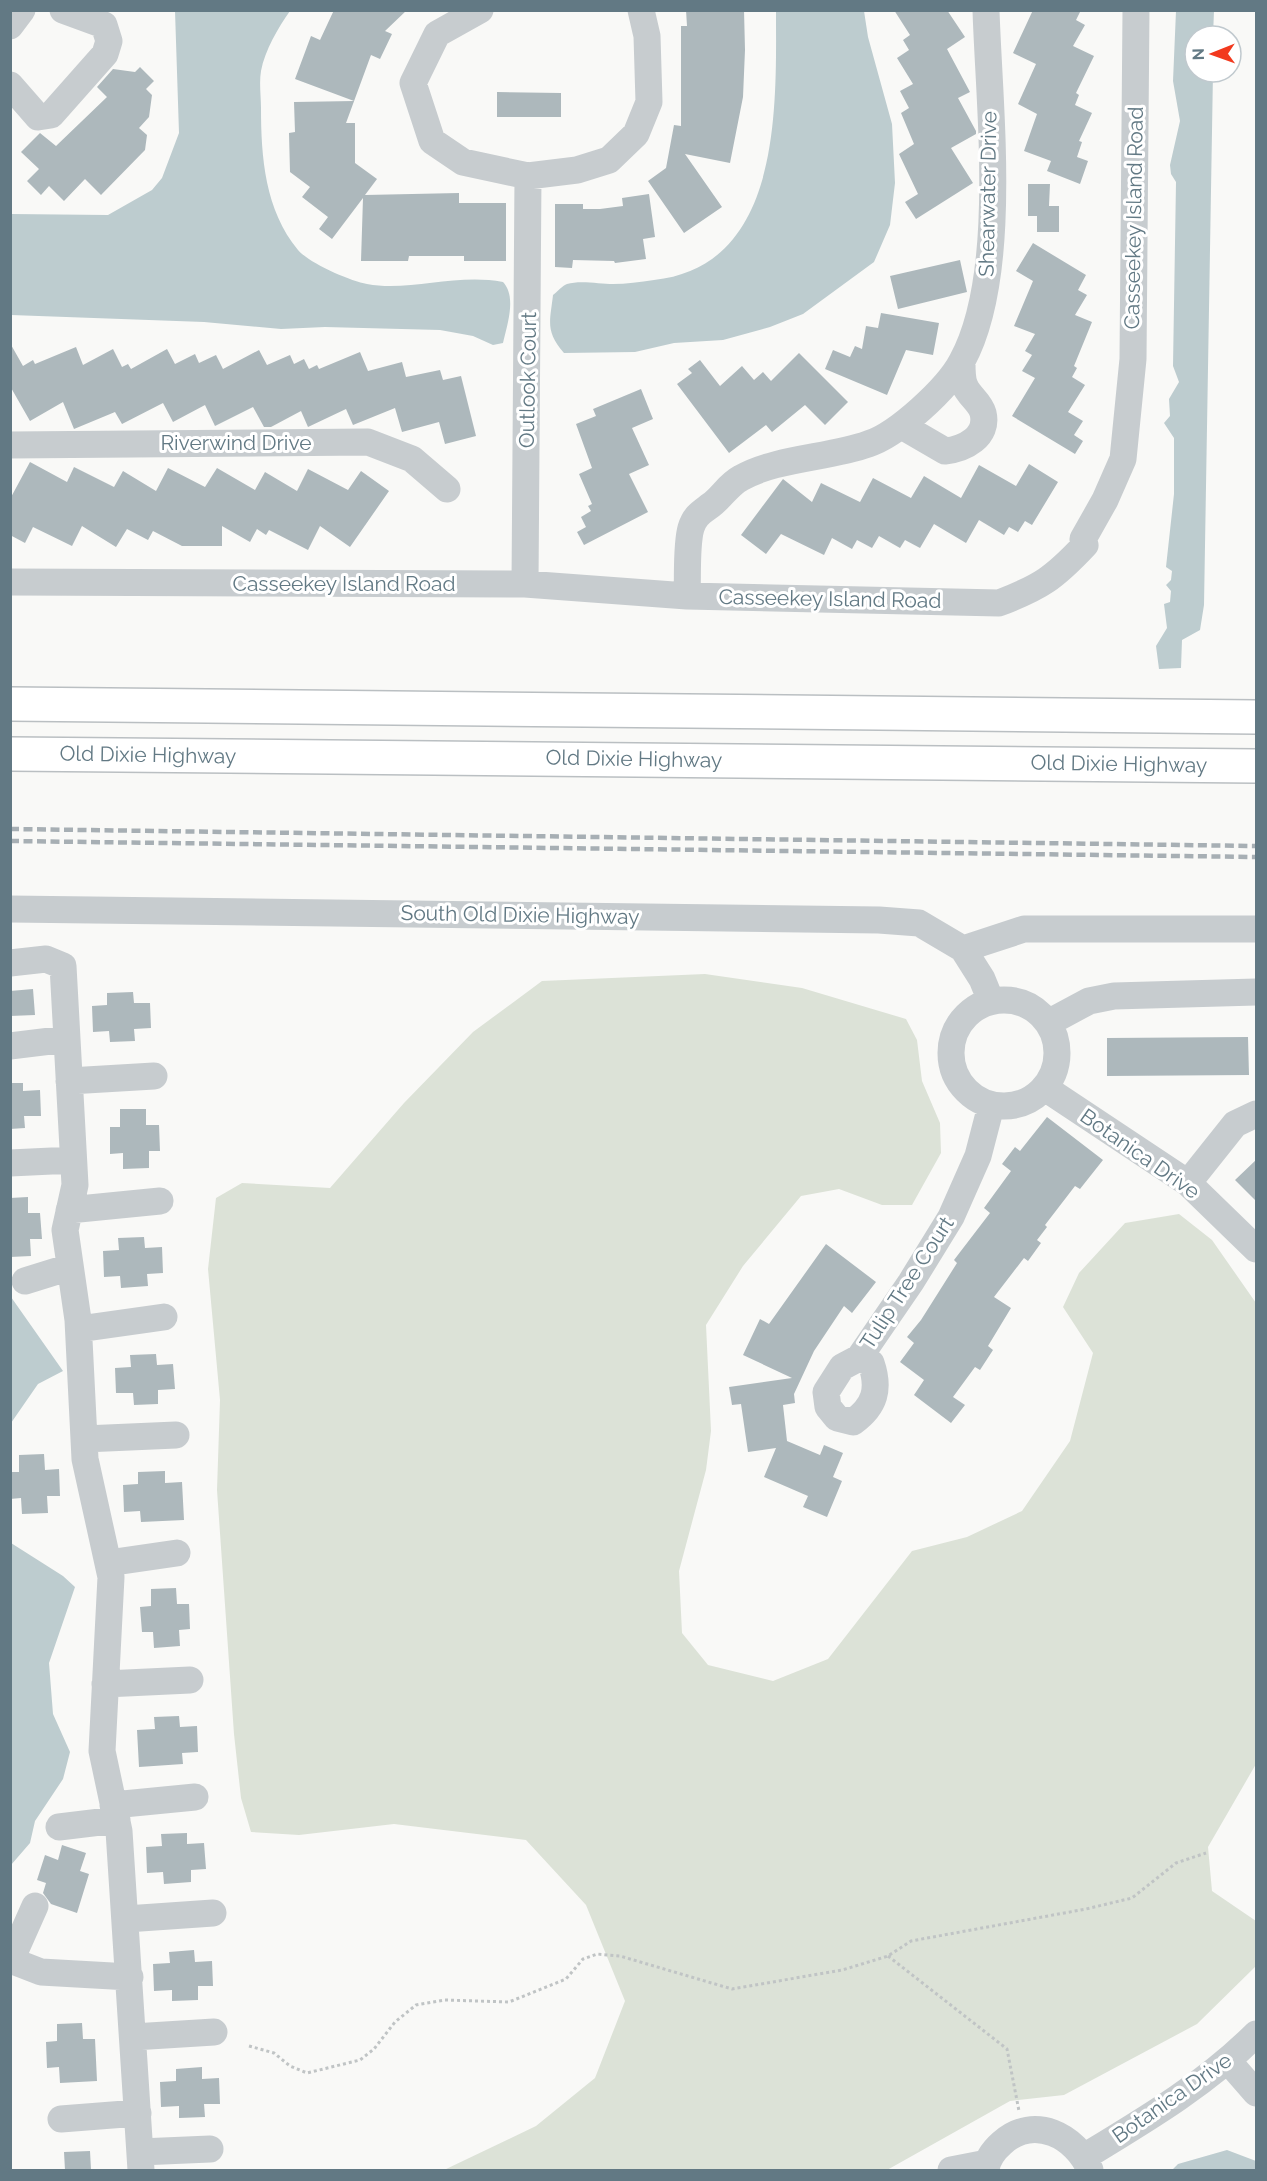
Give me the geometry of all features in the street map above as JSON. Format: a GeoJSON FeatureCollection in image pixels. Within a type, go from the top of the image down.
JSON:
{"type":"FeatureCollection","features":[{"type":"Feature","properties":{"kind":"main road"},"geometry":{"type":"LineString","coordinates":[[10,704],[1257,717]]}},
{"type":"Feature","properties":{"kind":"main road","name":"Old Dixie Highway"},"geometry":{"type":"LineString","coordinates":[[10,754],[1257,766]]}},
{"type":"Feature","properties":{"kind":"street"},"geometry":{"type":"LineString","coordinates":[[10,85],[27,108],[38,117],[51,115],[105,54],[109,41],[104,26],[63,10]]}},
{"type":"Feature","properties":{"kind":"street"},"geometry":{"type":"LineString","coordinates":[[480,10],[437,34],[413,83],[432,141],[463,162],[528,177],[577,170],[609,160],[636,134],[648,102],[647,36],[641,10]]}},
{"type":"Feature","properties":{"kind":"street","name":"Shearwater Drive"},"geometry":{"type":"LineString","coordinates":[[696,596],[691,529],[700,510],[711,505],[725,489],[756,470],[870,444],[902,426],[962,363],[973,336],[986,290],[992,207],[986,10]]}},
{"type":"Feature","properties":{"kind":"street","name":"Casseekey Island Road"},"geometry":{"type":"LineString","coordinates":[[10,582],[525,584],[696,596],[999,603],[1029,592],[1059,574],[1084,545],[1083,539],[1105,500],[1123,459],[1133,359],[1137,10]]}},
{"type":"Feature","properties":{"kind":"street","name":"Outlook Court"},"geometry":{"type":"LineString","coordinates":[[525,584],[528,177]]}},
{"type":"Feature","properties":{"kind":"street"},"geometry":{"type":"LineString","coordinates":[[902,426],[945,452],[966,447],[976,437],[984,424],[983,413],[964,386],[962,363]]}},
{"type":"Feature","properties":{"kind":"street","name":"Riverwind Drive"},"geometry":{"type":"LineString","coordinates":[[10,445],[368,442],[412,459],[447,489]]}},
{"type":"Feature","properties":{"kind":"street","name":"South Old Dixie Highway"},"geometry":{"type":"LineString","coordinates":[[10,909],[879,920],[919,924],[963,949],[982,979],[991,1001]]}},
{"type":"Feature","properties":{"kind":"street"},"geometry":{"type":"LineString","coordinates":[[963,949],[1024,930],[1257,929]]}},
{"type":"Feature","properties":{"kind":"street"},"geometry":{"type":"LineString","coordinates":[[10,963],[46,959],[63,966],[75,1185],[65,1230],[79,1329],[85,1459],[111,1577],[102,1751],[115,1812],[126,1919],[140,2161],[210,2149]]}},
{"type":"Feature","properties":{"kind":"street"},"geometry":{"type":"LineString","coordinates":[[1048,1023],[1089,1000],[1114,996],[1257,992]]}},
{"type":"Feature","properties":{"kind":"street"},"geometry":{"type":"LineString","coordinates":[[1009,999],[1026,1004],[1048,1023],[1058,1048],[1055,1069],[1045,1088],[1023,1104],[1007,1107],[991,1106],[970,1095],[958,1081],[951,1063],[951,1045],[963,1018],[971,1010],[991,1001],[1009,999]]}},
{"type":"Feature","properties":{"kind":"street"},"geometry":{"type":"LineString","coordinates":[[10,1046],[67,1039]]}},
{"type":"Feature","properties":{"kind":"street"},"geometry":{"type":"LineString","coordinates":[[69,1081],[154,1076]]}},
{"type":"Feature","properties":{"kind":"street","name":"Botanica Drive"},"geometry":{"type":"LineString","coordinates":[[1045,1088],[1188,1184],[1257,1250]]}},
{"type":"Feature","properties":{"kind":"street","name":"Tulip Tree Court"},"geometry":{"type":"LineString","coordinates":[[859,1358],[911,1282],[951,1217],[978,1156],[991,1106]]}},
{"type":"Feature","properties":{"kind":"street"},"geometry":{"type":"LineString","coordinates":[[1188,1184],[1235,1124],[1257,1114]]}},
{"type":"Feature","properties":{"kind":"street"},"geometry":{"type":"LineString","coordinates":[[10,1163],[73,1160]]}},
{"type":"Feature","properties":{"kind":"street"},"geometry":{"type":"LineString","coordinates":[[69,1210],[160,1201]]}},
{"type":"Feature","properties":{"kind":"street"},"geometry":{"type":"LineString","coordinates":[[25,1281],[70,1267]]}},
{"type":"Feature","properties":{"kind":"street"},"geometry":{"type":"LineString","coordinates":[[79,1329],[164,1317]]}},
{"type":"Feature","properties":{"kind":"street"},"geometry":{"type":"LineString","coordinates":[[84,1439],[176,1435]]}},
{"type":"Feature","properties":{"kind":"street"},"geometry":{"type":"LineString","coordinates":[[108,1563],[177,1553]]}},
{"type":"Feature","properties":{"kind":"street"},"geometry":{"type":"LineString","coordinates":[[105,1684],[190,1680]]}},
{"type":"Feature","properties":{"kind":"street"},"geometry":{"type":"LineString","coordinates":[[58,1827],[115,1812],[195,1797]]}},
{"type":"Feature","properties":{"kind":"street"},"geometry":{"type":"LineString","coordinates":[[34,1905],[11,1960],[41,1972],[130,1977]]}},
{"type":"Feature","properties":{"kind":"street"},"geometry":{"type":"LineString","coordinates":[[126,1919],[213,1914]]}},
{"type":"Feature","properties":{"kind":"street"},"geometry":{"type":"LineString","coordinates":[[133,2037],[214,2032]]}},
{"type":"Feature","properties":{"kind":"street","name":"Botanica Drive"},"geometry":{"type":"LineString","coordinates":[[1087,2164],[1229,2062],[1257,2034]]}},
{"type":"Feature","properties":{"kind":"street"},"geometry":{"type":"LineString","coordinates":[[1229,2062],[1257,2092]]}},
{"type":"Feature","properties":{"kind":"street"},"geometry":{"type":"LineString","coordinates":[[61,2119],[138,2113]]}},
{"type":"Feature","properties":{"kind":"street"},"geometry":{"type":"LineString","coordinates":[[951,2170],[986,2167],[995,2149],[1008,2138],[1022,2131],[1040,2129],[1058,2134],[1074,2144],[1087,2164]]}},
{"type":"Feature","properties":{"kind":"path"},"geometry":{"type":"LineString","coordinates":[[249,2046],[274,2053],[290,2066],[307,2073],[360,2060],[374,2049],[395,2022],[416,2005],[445,2000],[508,2002],[566,1979],[583,1959],[597,1954],[620,1956],[732,1989],[842,1970],[888,1956],[911,1941],[1086,1909],[1132,1898],[1176,1863],[1206,1853]]}},
{"type":"Feature","properties":{"kind":"path"},"geometry":{"type":"LineString","coordinates":[[888,1956],[1007,2049],[1019,2108]]}},
{"type":"Feature","properties":{"kind":"shaded area"},"geometry":{"type":"Polygon","coordinates":[[[175,11],[290,11],[269,47],[260,80],[262,145],[267,182],[278,218],[287,234],[303,255],[320,266],[367,284],[399,286],[468,280],[503,282],[507,288],[510,303],[503,343],[493,345],[473,336],[440,330],[325,327],[281,329],[204,322],[11,315],[11,214],[108,215],[152,190],[162,178],[179,133],[175,11]]]}},
{"type":"Feature","properties":{"kind":"shaded area"},"geometry":{"type":"Polygon","coordinates":[[[776,11],[864,11],[868,37],[892,124],[895,183],[890,225],[874,262],[803,314],[770,327],[723,340],[674,343],[635,352],[564,353],[551,332],[550,319],[553,295],[564,286],[578,282],[613,284],[654,280],[696,268],[727,245],[749,214],[763,176],[771,134],[775,91],[776,11]]]}},
{"type":"Feature","properties":{"kind":"shaded area"},"geometry":{"type":"Polygon","coordinates":[[[1176,11],[1214,11],[1213,24],[1183,24],[1183,84],[1213,84],[1204,605],[1200,630],[1182,640],[1181,668],[1159,669],[1156,646],[1167,628],[1164,604],[1170,602],[1171,591],[1166,585],[1171,580],[1172,571],[1166,567],[1174,494],[1174,438],[1164,423],[1170,416],[1169,399],[1179,382],[1173,366],[1176,182],[1171,174],[1170,165],[1180,121],[1173,81],[1176,11]]]}},
{"type":"Feature","properties":{"kind":"shaded area"},"geometry":{"type":"Polygon","coordinates":[[[705,974],[802,988],[906,1019],[917,1040],[922,1081],[940,1123],[941,1153],[912,1205],[882,1205],[839,1189],[801,1196],[743,1266],[706,1325],[711,1431],[706,1470],[679,1571],[682,1633],[708,1665],[773,1681],[828,1659],[912,1551],[967,1537],[1022,1511],[1070,1441],[1093,1353],[1063,1307],[1079,1273],[1125,1223],[1179,1214],[1212,1240],[1256,1303],[1256,1764],[1208,1847],[1212,1891],[1256,1921],[1256,1966],[1197,2024],[1064,2095],[1010,2101],[887,2170],[444,2170],[536,2126],[595,2078],[625,2001],[586,1905],[526,1840],[394,1824],[299,1835],[251,1832],[241,1798],[234,1734],[217,1490],[220,1400],[208,1269],[216,1198],[242,1183],[330,1188],[404,1103],[473,1032],[542,981],[705,974]]]}},
{"type":"Feature","properties":{"kind":"shaded area"},"geometry":{"type":"Polygon","coordinates":[[[11,1297],[63,1371],[38,1384],[11,1423],[11,1297]]]}},
{"type":"Feature","properties":{"kind":"shaded area"},"geometry":{"type":"Polygon","coordinates":[[[11,1543],[63,1576],[75,1587],[49,1663],[53,1714],[70,1752],[63,1779],[35,1821],[30,1843],[11,1865],[11,1543]]]}},
{"type":"Feature","properties":{"kind":"shaded area"},"geometry":{"type":"Polygon","coordinates":[[[1227,2150],[1256,2161],[1256,2170],[1172,2170],[1178,2164],[1227,2150]]]}},
{"type":"Feature","properties":{"kind":"building"},"geometry":{"type":"Polygon","coordinates":[[[334,10],[407,10],[385,31],[392,34],[380,59],[371,55],[346,123],[355,123],[355,163],[377,179],[365,195],[459,193],[459,203],[506,203],[506,261],[464,261],[464,256],[409,256],[408,261],[361,261],[363,198],[332,239],[319,229],[328,217],[302,197],[310,187],[290,172],[289,133],[295,132],[294,102],[354,101],[295,79],[311,36],[320,40],[334,10]]]}},
{"type":"Feature","properties":{"kind":"building"},"geometry":{"type":"Polygon","coordinates":[[[686,10],[744,10],[745,50],[743,97],[730,163],[685,154],[722,207],[684,233],[648,181],[666,168],[674,125],[681,126],[681,26],[687,26],[686,10]]]}},
{"type":"Feature","properties":{"kind":"building"},"geometry":{"type":"Polygon","coordinates":[[[894,10],[947,10],[965,37],[947,49],[970,92],[958,98],[976,131],[976,134],[951,148],[973,183],[916,219],[905,202],[918,194],[899,154],[914,144],[901,113],[909,108],[900,91],[913,84],[897,58],[909,50],[903,40],[910,35],[894,10]]]}},
{"type":"Feature","properties":{"kind":"building"},"geometry":{"type":"Polygon","coordinates":[[[1033,10],[1081,10],[1076,20],[1085,25],[1073,46],[1094,56],[1076,93],[1079,95],[1075,105],[1092,113],[1079,141],[1082,142],[1077,157],[1088,161],[1080,184],[1047,171],[1051,161],[1024,151],[1037,114],[1018,104],[1036,64],[1013,53],[1033,10]]]}},
{"type":"Feature","properties":{"kind":"building"},"geometry":{"type":"Polygon","coordinates":[[[140,67],[154,81],[146,89],[152,95],[149,117],[139,128],[147,135],[145,150],[101,195],[85,179],[64,201],[49,186],[41,195],[27,181],[39,169],[21,152],[40,133],[56,146],[107,97],[97,87],[113,69],[135,72],[140,67]]]}},
{"type":"Feature","properties":{"kind":"building"},"geometry":{"type":"Polygon","coordinates":[[[497,92],[561,93],[561,117],[497,117],[497,92]]]}},
{"type":"Feature","properties":{"kind":"building"},"geometry":{"type":"Polygon","coordinates":[[[1028,184],[1050,184],[1049,206],[1059,206],[1059,232],[1037,232],[1037,216],[1028,216],[1028,184]]]}},
{"type":"Feature","properties":{"kind":"building"},"geometry":{"type":"Polygon","coordinates":[[[649,194],[655,237],[643,239],[646,259],[615,263],[614,261],[573,260],[572,268],[555,267],[555,204],[583,204],[583,209],[600,209],[623,206],[622,198],[649,194]]]}},
{"type":"Feature","properties":{"kind":"building"},"geometry":{"type":"Polygon","coordinates":[[[1033,243],[1086,275],[1078,290],[1087,295],[1075,315],[1092,322],[1074,366],[1077,368],[1072,377],[1085,385],[1068,412],[1083,421],[1074,435],[1083,441],[1075,454],[1012,416],[1035,378],[1022,371],[1032,355],[1025,351],[1035,334],[1014,326],[1033,281],[1016,271],[1033,243]]]}},
{"type":"Feature","properties":{"kind":"building"},"geometry":{"type":"Polygon","coordinates":[[[960,260],[967,292],[898,309],[890,276],[960,260]]]}},
{"type":"Feature","properties":{"kind":"building"},"geometry":{"type":"Polygon","coordinates":[[[881,313],[939,323],[933,355],[906,350],[887,395],[825,369],[833,350],[850,357],[855,346],[862,349],[866,326],[878,328],[881,313]]]}},
{"type":"Feature","properties":{"kind":"building"},"geometry":{"type":"Polygon","coordinates":[[[10,343],[23,366],[33,360],[35,364],[76,347],[83,365],[113,349],[122,367],[128,364],[131,369],[167,349],[175,364],[195,354],[199,363],[216,355],[223,369],[259,350],[267,365],[290,355],[294,364],[304,359],[309,369],[317,365],[319,369],[360,352],[368,371],[402,362],[406,377],[440,370],[443,380],[461,376],[476,436],[445,444],[439,422],[402,432],[395,408],[353,425],[346,409],[308,427],[301,411],[271,427],[264,427],[253,407],[215,426],[205,405],[173,422],[163,403],[122,424],[115,412],[74,429],[63,402],[30,421],[10,386],[10,343]]]}},
{"type":"Feature","properties":{"kind":"building"},"geometry":{"type":"Polygon","coordinates":[[[799,353],[848,402],[825,425],[805,405],[772,432],[766,425],[729,453],[677,384],[692,373],[688,369],[700,360],[720,386],[742,366],[754,380],[763,372],[771,381],[799,353]]]}},
{"type":"Feature","properties":{"kind":"building"},"geometry":{"type":"Polygon","coordinates":[[[641,389],[653,419],[632,428],[649,465],[629,474],[648,512],[584,545],[577,532],[586,527],[581,517],[591,511],[588,506],[592,504],[579,474],[592,468],[576,424],[596,416],[593,409],[641,389]]]}},
{"type":"Feature","properties":{"kind":"building"},"geometry":{"type":"Polygon","coordinates":[[[30,462],[67,482],[74,467],[114,487],[123,471],[156,491],[168,468],[205,487],[217,468],[255,490],[265,472],[297,491],[308,469],[348,490],[361,471],[389,491],[350,547],[320,526],[308,550],[269,530],[266,535],[257,529],[250,542],[222,526],[222,546],[182,546],[153,531],[148,540],[127,529],[116,547],[82,526],[72,546],[33,527],[25,543],[10,535],[10,499],[30,462]]]}},
{"type":"Feature","properties":{"kind":"building"},"geometry":{"type":"Polygon","coordinates":[[[1029,464],[1058,482],[1032,525],[1025,521],[1018,532],[1009,527],[1004,535],[979,520],[966,543],[934,524],[920,548],[905,540],[900,548],[879,536],[872,548],[857,540],[852,549],[832,538],[824,555],[781,534],[766,554],[741,535],[783,479],[812,502],[821,483],[860,502],[873,478],[911,498],[924,476],[961,498],[979,465],[1016,486],[1029,464]]]}},
{"type":"Feature","properties":{"kind":"building"},"geometry":{"type":"Polygon","coordinates":[[[33,989],[35,1015],[10,1016],[10,991],[33,989]]]}},
{"type":"Feature","properties":{"kind":"building"},"geometry":{"type":"Polygon","coordinates":[[[133,992],[134,1003],[150,1003],[151,1028],[134,1029],[135,1041],[110,1042],[109,1031],[93,1032],[92,1006],[107,1005],[107,993],[133,992]]]}},
{"type":"Feature","properties":{"kind":"building"},"geometry":{"type":"Polygon","coordinates":[[[1248,1037],[1249,1075],[1107,1076],[1107,1038],[1248,1037]]]}},
{"type":"Feature","properties":{"kind":"building"},"geometry":{"type":"Polygon","coordinates":[[[10,1083],[23,1083],[23,1091],[40,1090],[41,1116],[24,1116],[25,1128],[10,1129],[10,1083]]]}},
{"type":"Feature","properties":{"kind":"building"},"geometry":{"type":"Polygon","coordinates":[[[120,1109],[146,1109],[146,1125],[159,1125],[160,1151],[149,1151],[149,1168],[123,1169],[123,1153],[110,1154],[110,1127],[120,1127],[120,1109]]]}},
{"type":"Feature","properties":{"kind":"building"},"geometry":{"type":"Polygon","coordinates":[[[1047,1117],[1103,1160],[1080,1189],[1075,1186],[1045,1225],[1047,1227],[1037,1240],[1041,1243],[1028,1261],[1024,1258],[994,1297],[1011,1308],[988,1346],[993,1350],[980,1370],[975,1367],[953,1397],[965,1405],[951,1423],[914,1395],[924,1380],[900,1362],[914,1343],[907,1337],[921,1320],[957,1263],[954,1260],[990,1213],[984,1208],[1011,1171],[1002,1164],[1015,1147],[1020,1151],[1047,1117]]]}},
{"type":"Feature","properties":{"kind":"building"},"geometry":{"type":"Polygon","coordinates":[[[1257,1159],[1257,1202],[1235,1180],[1257,1159]]]}},
{"type":"Feature","properties":{"kind":"building"},"geometry":{"type":"Polygon","coordinates":[[[28,1197],[28,1213],[40,1213],[42,1239],[30,1239],[31,1256],[10,1257],[10,1198],[28,1197]]]}},
{"type":"Feature","properties":{"kind":"building"},"geometry":{"type":"Polygon","coordinates":[[[144,1237],[145,1248],[162,1247],[163,1273],[147,1274],[148,1286],[121,1288],[120,1276],[104,1277],[103,1251],[119,1250],[118,1238],[144,1237]]]}},
{"type":"Feature","properties":{"kind":"building"},"geometry":{"type":"Polygon","coordinates":[[[826,1244],[876,1282],[852,1313],[844,1306],[814,1351],[794,1394],[795,1403],[783,1405],[787,1441],[820,1455],[824,1445],[843,1453],[833,1477],[842,1481],[827,1517],[803,1507],[808,1496],[764,1477],[776,1448],[748,1452],[741,1404],[732,1405],[729,1387],[792,1378],[743,1355],[760,1319],[769,1324],[826,1244]]]}},
{"type":"Feature","properties":{"kind":"building"},"geometry":{"type":"Polygon","coordinates":[[[156,1354],[157,1365],[173,1364],[175,1389],[158,1390],[158,1404],[134,1405],[133,1393],[116,1393],[115,1368],[131,1367],[130,1355],[156,1354]]]}},
{"type":"Feature","properties":{"kind":"building"},"geometry":{"type":"Polygon","coordinates":[[[44,1454],[45,1470],[59,1469],[60,1496],[47,1496],[48,1513],[22,1514],[21,1498],[10,1499],[10,1472],[19,1472],[19,1455],[44,1454]]]}},
{"type":"Feature","properties":{"kind":"building"},"geometry":{"type":"Polygon","coordinates":[[[165,1471],[165,1483],[182,1482],[184,1520],[141,1522],[140,1511],[124,1512],[123,1485],[138,1484],[138,1472],[165,1471]]]}},
{"type":"Feature","properties":{"kind":"building"},"geometry":{"type":"Polygon","coordinates":[[[176,1588],[177,1604],[189,1604],[190,1629],[179,1630],[180,1646],[154,1648],[153,1632],[142,1632],[140,1607],[151,1606],[151,1589],[176,1588]]]}},
{"type":"Feature","properties":{"kind":"building"},"geometry":{"type":"Polygon","coordinates":[[[179,1716],[180,1727],[197,1726],[198,1752],[182,1753],[183,1764],[139,1767],[137,1730],[155,1729],[154,1717],[179,1716]]]}},
{"type":"Feature","properties":{"kind":"building"},"geometry":{"type":"Polygon","coordinates":[[[187,1833],[187,1844],[204,1843],[206,1869],[191,1870],[191,1882],[164,1884],[163,1872],[147,1873],[146,1847],[162,1846],[161,1834],[187,1833]]]}},
{"type":"Feature","properties":{"kind":"building"},"geometry":{"type":"Polygon","coordinates":[[[62,1845],[86,1853],[80,1871],[89,1874],[77,1913],[51,1904],[43,1893],[46,1883],[37,1880],[45,1855],[58,1860],[62,1845]]]}},
{"type":"Feature","properties":{"kind":"building"},"geometry":{"type":"Polygon","coordinates":[[[194,1950],[195,1962],[212,1961],[213,1986],[198,1986],[198,2000],[172,2001],[172,1990],[154,1991],[153,1964],[170,1963],[169,1952],[194,1950]]]}},
{"type":"Feature","properties":{"kind":"building"},"geometry":{"type":"Polygon","coordinates":[[[82,2023],[83,2039],[95,2039],[97,2081],[60,2083],[59,2067],[47,2068],[46,2042],[57,2041],[57,2024],[82,2023]]]}},
{"type":"Feature","properties":{"kind":"building"},"geometry":{"type":"Polygon","coordinates":[[[202,2067],[202,2079],[219,2078],[220,2104],[204,2104],[205,2117],[179,2118],[179,2106],[161,2107],[160,2082],[176,2081],[176,2069],[202,2067]]]}},
{"type":"Feature","properties":{"kind":"building"},"geometry":{"type":"Polygon","coordinates":[[[90,2151],[91,2170],[65,2170],[64,2152],[90,2151]]]}},
{"type":"Feature","properties":{"kind":"railway"},"geometry":{"type":"LineString","coordinates":[[10,829],[1256,846]]}},
{"type":"Feature","properties":{"kind":"railway"},"geometry":{"type":"LineString","coordinates":[[10,841],[1256,857]]}}]}
